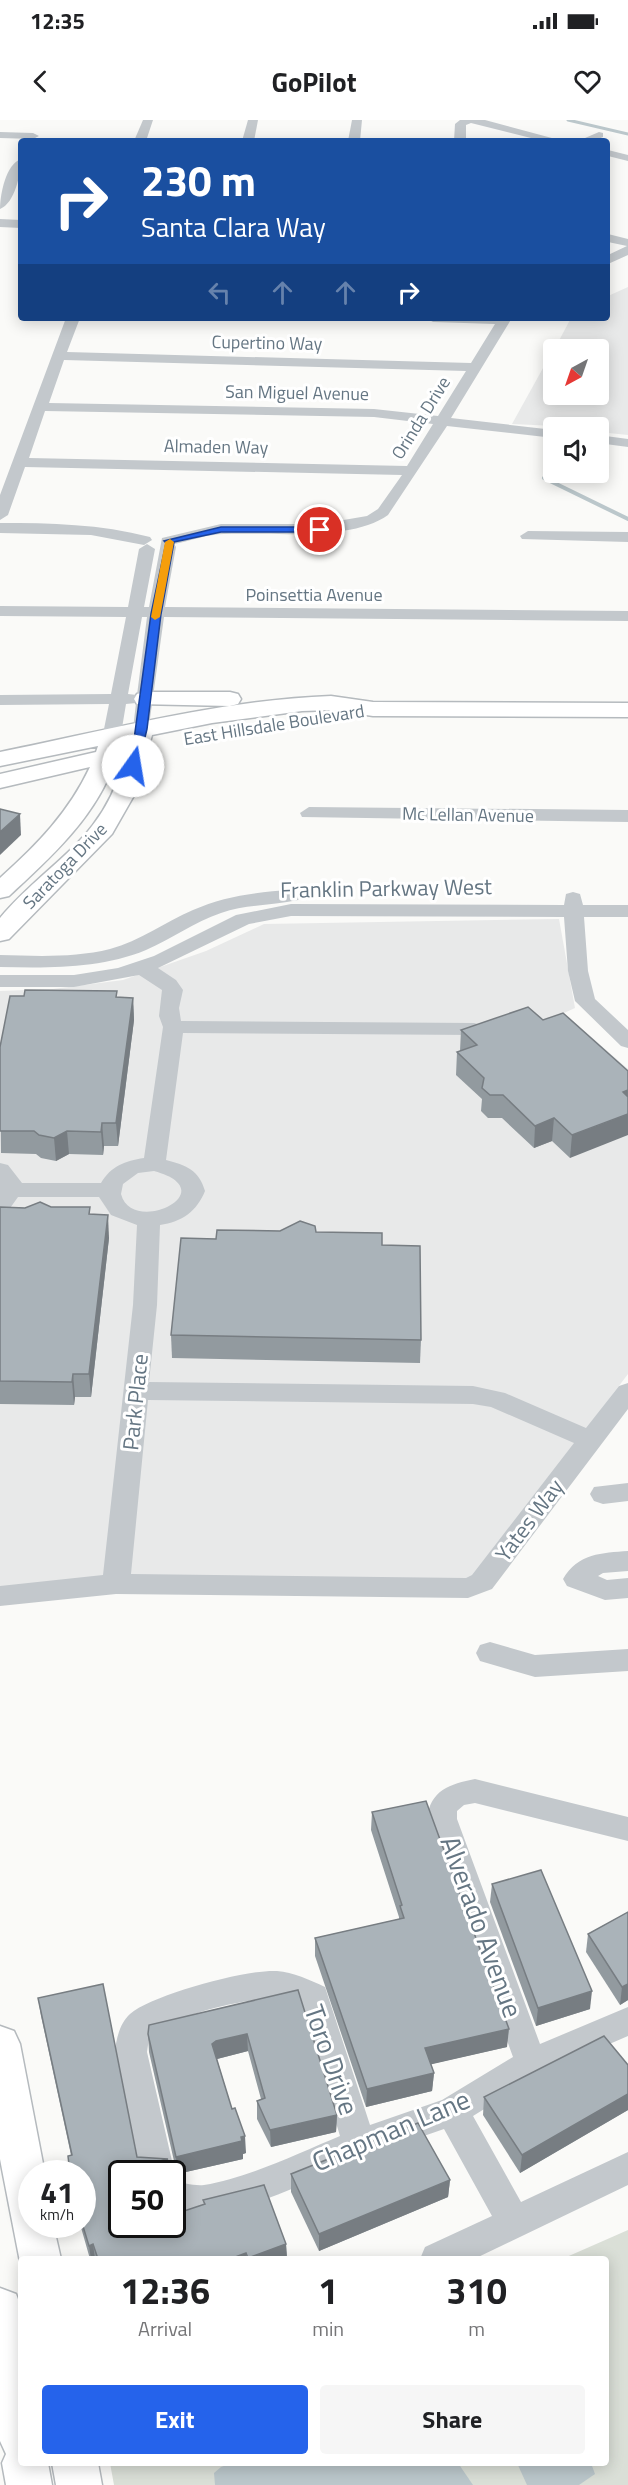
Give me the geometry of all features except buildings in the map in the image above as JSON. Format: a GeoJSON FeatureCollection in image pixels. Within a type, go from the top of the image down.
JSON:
{"type":"FeatureCollection","features":[{"type":"Feature","properties":{"kind":"main road"},"geometry":{"type":"LineString","coordinates":[[145,699],[226,699],[302,704]]}},
{"type":"Feature","properties":{"kind":"main road","name":"East Hillsdale Boulevard"},"geometry":{"type":"LineString","coordinates":[[0,781],[106,757],[140,739],[238,711],[331,703],[373,709],[628,710]]}},
{"type":"Feature","properties":{"kind":"main road","name":"East Hillsdale Boulevard"},"geometry":{"type":"LineString","coordinates":[[0,759],[112,734],[140,739],[373,709]]}},
{"type":"Feature","properties":{"kind":"main road","name":"Saratoga Drive"},"geometry":{"type":"LineString","coordinates":[[0,891],[62,833],[91,792],[106,757],[112,734]]}},
{"type":"Feature","properties":{"kind":"main road","name":"Saratoga Drive"},"geometry":{"type":"LineString","coordinates":[[0,934],[80,856],[107,824],[123,796],[140,739]]}},
{"type":"Feature","properties":{"kind":"main road"},"geometry":{"type":"LineString","coordinates":[[32,774],[56,775],[76,781],[87,786],[91,792]]}},
{"type":"Feature","properties":{"kind":"main road"},"geometry":{"type":"LineString","coordinates":[[0,2044],[21,2160]]}},
{"type":"Feature","properties":{"kind":"main road"},"geometry":{"type":"LineString","coordinates":[[35,2238],[38,2256]]}},
{"type":"Feature","properties":{"kind":"main road"},"geometry":{"type":"LineString","coordinates":[[0,2309],[18,2403]]}},
{"type":"Feature","properties":{"kind":"main road"},"geometry":{"type":"LineString","coordinates":[[26,2466],[29,2485]]}},
{"type":"Feature","properties":{"kind":"main road"},"geometry":{"type":"LineString","coordinates":[[76,2466],[79,2485]]}},
{"type":"Feature","properties":{"kind":"street"},"geometry":{"type":"LineString","coordinates":[[141,138],[148,120]]}},
{"type":"Feature","properties":{"kind":"street"},"geometry":{"type":"LineString","coordinates":[[249,138],[253,120]]}},
{"type":"Feature","properties":{"kind":"street"},"geometry":{"type":"LineString","coordinates":[[354,138],[357,120]]}},
{"type":"Feature","properties":{"kind":"street"},"geometry":{"type":"LineString","coordinates":[[460,138],[461,124],[470,120],[545,138]]}},
{"type":"Feature","properties":{"kind":"street"},"geometry":{"type":"LineString","coordinates":[[0,135],[34,135]]}},
{"type":"Feature","properties":{"kind":"street"},"geometry":{"type":"LineString","coordinates":[[592,138],[599,135]]}},
{"type":"Feature","properties":{"kind":"street"},"geometry":{"type":"LineString","coordinates":[[610,154],[628,158]]}},
{"type":"Feature","properties":{"kind":"street"},"geometry":{"type":"LineString","coordinates":[[0,205],[18,168]]}},
{"type":"Feature","properties":{"kind":"street"},"geometry":{"type":"LineString","coordinates":[[0,223],[18,224]]}},
{"type":"Feature","properties":{"kind":"street"},"geometry":{"type":"LineString","coordinates":[[610,238],[628,243]]}},
{"type":"Feature","properties":{"kind":"street"},"geometry":{"type":"LineString","coordinates":[[610,259],[628,250]]}},
{"type":"Feature","properties":{"kind":"street"},"geometry":{"type":"LineString","coordinates":[[0,515],[38,407],[72,321]]}},
{"type":"Feature","properties":{"kind":"street","name":"Orinda Drive"},"geometry":{"type":"LineString","coordinates":[[0,528],[89,528],[117,532],[145,545],[158,538],[168,544],[221,529],[320,530],[372,520],[383,512],[412,471],[504,321]]}},
{"type":"Feature","properties":{"kind":"street","name":"Cupertino Way"},"geometry":{"type":"LineString","coordinates":[[58,357],[476,366]]}},
{"type":"Feature","properties":{"kind":"street","name":"San Miguel Avenue"},"geometry":{"type":"LineString","coordinates":[[38,407],[374,413],[543,433]]}},
{"type":"Feature","properties":{"kind":"street"},"geometry":{"type":"LineString","coordinates":[[609,440],[628,443]]}},
{"type":"Feature","properties":{"kind":"street","name":"Almaden Way"},"geometry":{"type":"LineString","coordinates":[[19,462],[412,471]]}},
{"type":"Feature","properties":{"kind":"street"},"geometry":{"type":"LineString","coordinates":[[528,536],[628,537]]}},
{"type":"Feature","properties":{"kind":"street","name":"Saratoga Drive"},"geometry":{"type":"LineString","coordinates":[[140,739],[156,614],[168,544]]}},
{"type":"Feature","properties":{"kind":"street","name":"Saratoga Drive"},"geometry":{"type":"LineString","coordinates":[[112,734],[135,613],[145,545]]}},
{"type":"Feature","properties":{"kind":"street","name":"Poinsettia Avenue"},"geometry":{"type":"LineString","coordinates":[[0,611],[628,616]]}},
{"type":"Feature","properties":{"kind":"street"},"geometry":{"type":"LineString","coordinates":[[0,700],[145,699]]}},
{"type":"Feature","properties":{"kind":"street","name":"Mc Lellan Avenue"},"geometry":{"type":"LineString","coordinates":[[309,813],[628,816]]}},
{"type":"Feature","properties":{"kind":"street","name":"Franklin Parkway West"},"geometry":{"type":"LineString","coordinates":[[0,961],[65,962],[110,955],[151,940],[211,909],[251,899],[323,895],[574,904]]}},
{"type":"Feature","properties":{"kind":"street"},"geometry":{"type":"LineString","coordinates":[[605,904],[628,898]]}},
{"type":"Feature","properties":{"kind":"street"},"geometry":{"type":"LineString","coordinates":[[574,904],[578,971],[585,1001],[628,1042]]}},
{"type":"Feature","properties":{"kind":"street"},"geometry":{"type":"LineString","coordinates":[[605,904],[628,911]]}},
{"type":"Feature","properties":{"kind":"street","name":"Franklin Parkway West"},"geometry":{"type":"LineString","coordinates":[[0,981],[99,978],[142,968],[243,920],[291,910],[605,904]]}},
{"type":"Feature","properties":{"kind":"street"},"geometry":{"type":"LineString","coordinates":[[142,968],[171,984],[169,1021],[173,1027],[154,1164]]}},
{"type":"Feature","properties":{"kind":"street"},"geometry":{"type":"LineString","coordinates":[[173,1027],[474,1029]]}},
{"type":"Feature","properties":{"kind":"street"},"geometry":{"type":"LineString","coordinates":[[154,1164],[183,1172],[192,1181],[195,1191],[191,1202],[180,1211],[166,1217],[149,1219],[132,1217],[118,1210],[110,1201],[108,1190],[113,1180],[123,1171],[154,1164]]}},
{"type":"Feature","properties":{"kind":"street"},"geometry":{"type":"LineString","coordinates":[[0,1170],[11,1182],[6,1198],[108,1190]]}},
{"type":"Feature","properties":{"kind":"street","name":"Park Place"},"geometry":{"type":"LineString","coordinates":[[116,1584],[145,1305],[149,1219]]}},
{"type":"Feature","properties":{"kind":"street"},"geometry":{"type":"LineString","coordinates":[[137,1391],[473,1395],[496,1399],[590,1440],[628,1392]]}},
{"type":"Feature","properties":{"kind":"street","name":"Yates Way"},"geometry":{"type":"LineString","coordinates":[[0,1596],[116,1584],[468,1588],[482,1582],[590,1440]]}},
{"type":"Feature","properties":{"kind":"street"},"geometry":{"type":"LineString","coordinates":[[628,1561],[596,1563],[577,1579],[605,1590],[628,1588]]}},
{"type":"Feature","properties":{"kind":"street"},"geometry":{"type":"LineString","coordinates":[[490,1653],[535,1666],[579,1665],[628,1660]]}},
{"type":"Feature","properties":{"kind":"street"},"geometry":{"type":"LineString","coordinates":[[579,1665],[628,1676]]}},
{"type":"Feature","properties":{"kind":"street","name":"Alverado Avenue"},"geometry":{"type":"LineString","coordinates":[[531,2063],[442,1820],[443,1806],[456,1795],[475,1791],[628,1829]]}},
{"type":"Feature","properties":{"kind":"street","name":"Toro Drive"},"geometry":{"type":"LineString","coordinates":[[155,2160],[131,2052],[132,2036],[142,2023],[166,2009],[271,1985],[294,1988],[314,1997],[360,2144]]}},
{"type":"Feature","properties":{"kind":"street","name":"Chapman Lane"},"geometry":{"type":"LineString","coordinates":[[186,2199],[203,2201],[279,2178],[360,2144],[452,2110],[531,2063],[628,2021]]}},
{"type":"Feature","properties":{"kind":"street"},"geometry":{"type":"LineString","coordinates":[[452,2110],[514,2223]]}},
{"type":"Feature","properties":{"kind":"street"},"geometry":{"type":"LineString","coordinates":[[443,2256],[628,2168]]}},
{"type":"Feature","properties":{"kind":"shaded area"},"geometry":{"type":"Polygon","coordinates":[[[628,287],[628,435],[609,433],[609,417],[543,417],[543,425],[512,424],[543,368],[543,405],[609,405],[609,339],[560,339],[569,321],[610,321],[610,295],[628,287]]]}},
{"type":"Feature","properties":{"kind":"shaded area"},"geometry":{"type":"Polygon","coordinates":[[[559,919],[575,1008],[564,1013],[628,1069],[628,1374],[472,1579],[0,1596],[0,991],[53,989],[123,980],[206,951],[264,924],[559,919]]]}},
{"type":"Feature","properties":{"kind":"shaded area"},"geometry":{"type":"Polygon","coordinates":[[[628,2230],[628,2485],[114,2485],[111,2466],[609,2466],[609,2256],[569,2256],[628,2230]]]}},
{"type":"Feature","properties":{"kind":"shaded area"},"geometry":{"type":"Polygon","coordinates":[[[460,2466],[473,2485],[215,2485],[214,2473],[221,2467],[460,2466]]]}},
{"type":"Feature","properties":{"kind":"shaded area"},"geometry":{"type":"Polygon","coordinates":[[[518,2466],[592,2466],[595,2474],[579,2485],[527,2485],[518,2466]]]}},
{"type":"Feature","properties":{"kind":"waterway"},"geometry":{"type":"LineString","coordinates":[[568,120],[628,134]]}},
{"type":"Feature","properties":{"kind":"waterway"},"geometry":{"type":"LineString","coordinates":[[554,483],[628,519]]}},
{"type":"Feature","properties":{"kind":"slow traffic"},"geometry":{"type":"LineString","coordinates":[[155,617],[170,542]]}},
{"type":"Feature","properties":{"kind":"route"},"geometry":{"type":"LineString","coordinates":[[133,766],[142,729],[156,614],[170,545],[168,541],[193,533],[221,529],[320,530]]}}]}
